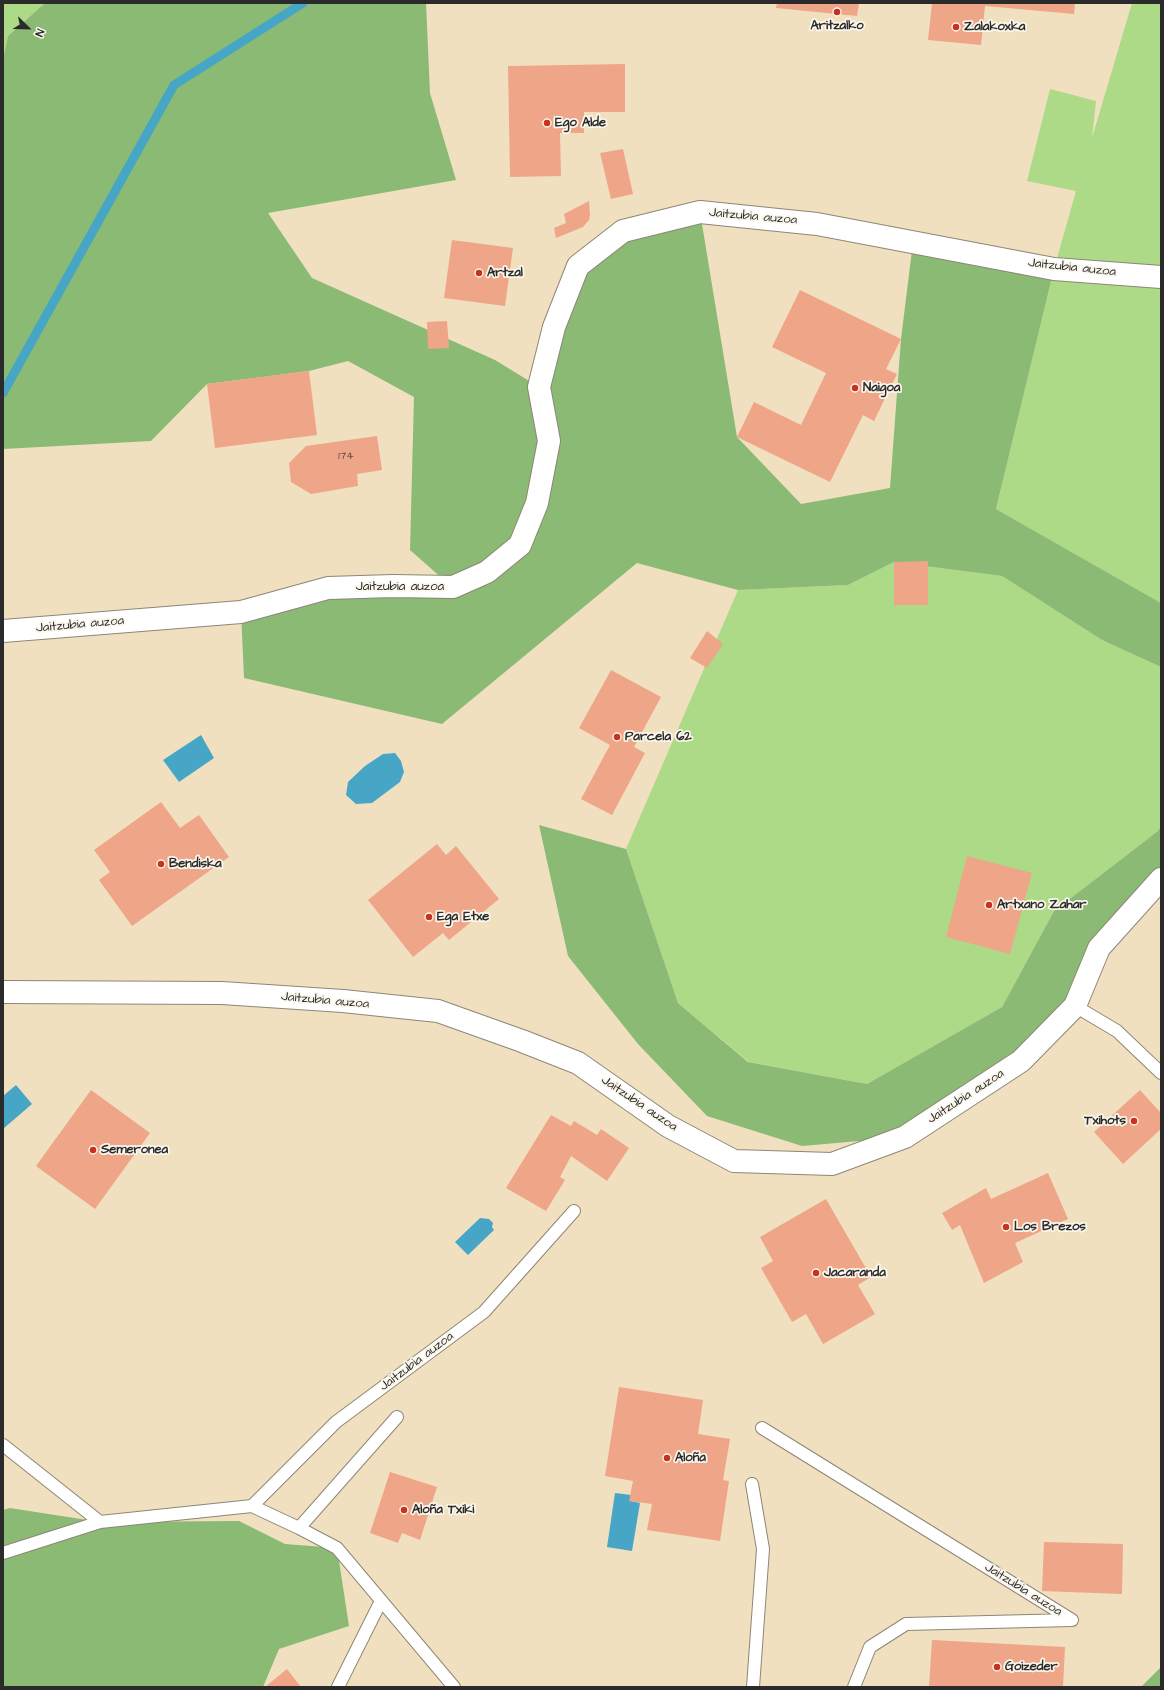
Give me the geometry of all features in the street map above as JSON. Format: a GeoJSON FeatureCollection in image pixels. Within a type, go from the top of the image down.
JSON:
{"type":"FeatureCollection","features":[{"type":"Feature","properties":{"kind":"street","name":"Jaitzubia auzoa"},"geometry":{"type":"LineString","coordinates":[[3,631],[241,612],[328,588],[393,586],[453,587],[487,572],[520,545],[538,503],[549,441],[539,387],[554,327],[578,266],[623,231],[700,212],[817,224],[1054,268],[1161,277]]}},
{"type":"Feature","properties":{"kind":"street","name":"Jaitzubia auzoa"},"geometry":{"type":"LineString","coordinates":[[3,992],[222,993],[343,1001],[438,1011],[578,1063],[668,1126],[734,1161],[832,1164],[905,1137],[1021,1061],[1076,1006],[1099,948],[1161,879]]}},
{"type":"Feature","properties":{"kind":"lane"},"geometry":{"type":"LineString","coordinates":[[1076,1006],[1117,1031],[1161,1073]]}},
{"type":"Feature","properties":{"kind":"lane","name":"Jaitzubia auzoa"},"geometry":{"type":"LineString","coordinates":[[252,1506],[336,1422],[484,1312],[574,1211]]}},
{"type":"Feature","properties":{"kind":"lane"},"geometry":{"type":"LineString","coordinates":[[299,1528],[397,1417]]}},
{"type":"Feature","properties":{"kind":"lane","name":"Jaitzubia auzoa"},"geometry":{"type":"LineString","coordinates":[[762,1428],[1072,1620],[906,1624],[870,1647],[854,1687]]}},
{"type":"Feature","properties":{"kind":"lane"},"geometry":{"type":"LineString","coordinates":[[3,1444],[100,1522]]}},
{"type":"Feature","properties":{"kind":"lane"},"geometry":{"type":"LineString","coordinates":[[752,1484],[763,1550],[753,1687]]}},
{"type":"Feature","properties":{"kind":"lane"},"geometry":{"type":"LineString","coordinates":[[3,1553],[100,1522],[252,1506],[337,1548],[454,1687]]}},
{"type":"Feature","properties":{"kind":"lane"},"geometry":{"type":"LineString","coordinates":[[338,1687],[381,1601]]}},
{"type":"Feature","properties":{"kind":"green space"},"geometry":{"type":"Polygon","coordinates":[[[3,3],[45,3],[8,36],[3,59],[3,3]]]}},
{"type":"Feature","properties":{"kind":"green space"},"geometry":{"type":"Polygon","coordinates":[[[45,3],[426,3],[430,93],[456,180],[268,213],[312,278],[495,360],[539,387],[578,266],[623,231],[700,212],[737,437],[801,504],[890,488],[901,339],[913,242],[1054,269],[996,509],[1161,603],[1161,667],[1102,640],[1002,576],[894,562],[848,585],[738,590],[637,563],[442,724],[244,678],[241,612],[328,588],[452,587],[410,550],[414,397],[348,361],[309,371],[207,384],[151,441],[3,449],[3,59],[8,36],[45,3]]]}},
{"type":"Feature","properties":{"kind":"green space"},"geometry":{"type":"Polygon","coordinates":[[[1132,3],[1161,3],[1161,603],[996,509],[1054,269],[1076,191],[1027,181],[1050,89],[1096,101],[1092,138],[1132,3]]]}},
{"type":"Feature","properties":{"kind":"green space"},"geometry":{"type":"Polygon","coordinates":[[[894,562],[1002,576],[1102,640],[1161,667],[1161,826],[1158,831],[1054,911],[1002,1007],[867,1084],[749,1062],[678,1003],[626,849],[738,590],[848,585],[894,562]]]}},
{"type":"Feature","properties":{"kind":"green space"},"geometry":{"type":"Polygon","coordinates":[[[539,825],[626,849],[678,1003],[748,1062],[867,1084],[1002,1007],[1054,911],[1158,831],[1161,826],[1161,878],[1099,948],[1075,1006],[905,1137],[802,1146],[707,1116],[638,1044],[568,956],[539,825]]]}},
{"type":"Feature","properties":{"kind":"green space"},"geometry":{"type":"Polygon","coordinates":[[[10,1508],[100,1522],[239,1521],[285,1544],[337,1548],[349,1626],[279,1649],[263,1687],[3,1687],[3,1510],[10,1508]]]}},
{"type":"Feature","properties":{"kind":"green space"},"geometry":{"type":"Polygon","coordinates":[[[1161,1667],[1161,1687],[1141,1687],[1161,1667]]]}},
{"type":"Feature","properties":{"kind":"water"},"geometry":{"type":"Polygon","coordinates":[[[201,735],[214,758],[179,782],[163,760],[201,735]]]}},
{"type":"Feature","properties":{"kind":"water"},"geometry":{"type":"Polygon","coordinates":[[[395,753],[401,761],[404,772],[400,782],[372,803],[356,804],[346,795],[348,782],[365,766],[383,754],[395,753]]]}},
{"type":"Feature","properties":{"kind":"water"},"geometry":{"type":"Polygon","coordinates":[[[16,1085],[32,1104],[3,1129],[3,1096],[16,1085]]]}},
{"type":"Feature","properties":{"kind":"water"},"geometry":{"type":"Polygon","coordinates":[[[480,1218],[489,1219],[493,1223],[492,1227],[494,1230],[468,1255],[455,1242],[480,1218]]]}},
{"type":"Feature","properties":{"kind":"water"},"geometry":{"type":"Polygon","coordinates":[[[615,1493],[631,1495],[630,1501],[640,1503],[632,1551],[607,1547],[615,1493]]]}},
{"type":"Feature","properties":{"kind":"building","name":"Aritzalko"},"geometry":{"type":"Polygon","coordinates":[[[777,3],[859,3],[857,16],[776,8],[777,3]]]}},
{"type":"Feature","properties":{"kind":"building","name":"Zalakoxka"},"geometry":{"type":"Polygon","coordinates":[[[932,3],[1075,3],[1074,14],[985,6],[981,45],[928,40],[932,3]]]}},
{"type":"Feature","properties":{"kind":"building","name":"Ego Alde"},"geometry":{"type":"Polygon","coordinates":[[[625,64],[625,112],[584,112],[584,133],[560,133],[561,176],[510,177],[508,66],[625,64]]]}},
{"type":"Feature","properties":{"kind":"building"},"geometry":{"type":"Polygon","coordinates":[[[623,149],[633,194],[611,199],[600,153],[623,149]]]}},
{"type":"Feature","properties":{"kind":"building"},"geometry":{"type":"Polygon","coordinates":[[[589,201],[589,220],[583,227],[556,238],[554,228],[566,223],[564,214],[589,201]]]}},
{"type":"Feature","properties":{"kind":"building","name":"Artzal"},"geometry":{"type":"Polygon","coordinates":[[[452,240],[513,248],[505,306],[444,298],[452,240]]]}},
{"type":"Feature","properties":{"kind":"building","name":"Naigoa"},"geometry":{"type":"Polygon","coordinates":[[[800,290],[901,339],[886,369],[897,374],[874,421],[863,415],[830,482],[737,437],[754,402],[801,425],[826,373],[772,347],[800,290]]]}},
{"type":"Feature","properties":{"kind":"building"},"geometry":{"type":"Polygon","coordinates":[[[447,321],[449,348],[428,349],[427,322],[447,321]]]}},
{"type":"Feature","properties":{"kind":"building"},"geometry":{"type":"Polygon","coordinates":[[[309,371],[317,435],[215,448],[207,384],[309,371]]]}},
{"type":"Feature","properties":{"kind":"building"},"geometry":{"type":"Polygon","coordinates":[[[377,436],[382,470],[357,474],[358,486],[311,494],[291,482],[289,463],[306,446],[377,436]]]}},
{"type":"Feature","properties":{"kind":"building"},"geometry":{"type":"Polygon","coordinates":[[[928,561],[928,605],[894,605],[894,562],[928,561]]]}},
{"type":"Feature","properties":{"kind":"building"},"geometry":{"type":"Polygon","coordinates":[[[707,631],[723,644],[707,668],[690,658],[707,631]]]}},
{"type":"Feature","properties":{"kind":"building","name":"Parcela 62"},"geometry":{"type":"Polygon","coordinates":[[[611,670],[661,697],[634,747],[645,753],[612,815],[581,799],[610,745],[579,728],[611,670]]]}},
{"type":"Feature","properties":{"kind":"building","name":"Bendiska"},"geometry":{"type":"Polygon","coordinates":[[[161,802],[180,828],[199,815],[229,857],[132,926],[99,880],[110,872],[94,850],[161,802]]]}},
{"type":"Feature","properties":{"kind":"building","name":"Ega Etxe"},"geometry":{"type":"Polygon","coordinates":[[[437,844],[446,855],[456,846],[499,899],[449,940],[443,933],[413,957],[368,900],[437,844]]]}},
{"type":"Feature","properties":{"kind":"building","name":"Artxano Zahar"},"geometry":{"type":"Polygon","coordinates":[[[967,856],[1032,873],[1010,954],[946,937],[967,856]]]}},
{"type":"Feature","properties":{"kind":"building","name":"Semeronea"},"geometry":{"type":"Polygon","coordinates":[[[91,1090],[150,1133],[95,1209],[36,1166],[91,1090]]]}},
{"type":"Feature","properties":{"kind":"building","name":"Txihots"},"geometry":{"type":"Polygon","coordinates":[[[1140,1090],[1161,1113],[1161,1129],[1123,1164],[1094,1132],[1140,1090]]]}},
{"type":"Feature","properties":{"kind":"building"},"geometry":{"type":"Polygon","coordinates":[[[551,1115],[571,1126],[574,1121],[597,1135],[601,1129],[629,1148],[607,1181],[571,1156],[560,1177],[565,1180],[546,1211],[506,1188],[551,1115]]]}},
{"type":"Feature","properties":{"kind":"building","name":"Los Brezos"},"geometry":{"type":"Polygon","coordinates":[[[1048,1173],[1068,1219],[1015,1243],[1023,1262],[984,1283],[960,1225],[952,1230],[942,1213],[986,1188],[991,1199],[1048,1173]]]}},
{"type":"Feature","properties":{"kind":"building","name":"Jacaranda"},"geometry":{"type":"Polygon","coordinates":[[[826,1199],[871,1277],[858,1285],[875,1314],[823,1344],[806,1314],[792,1322],[761,1268],[773,1261],[760,1237],[826,1199]]]}},
{"type":"Feature","properties":{"kind":"building","name":"Aloña"},"geometry":{"type":"Polygon","coordinates":[[[619,1387],[703,1400],[698,1434],[730,1439],[723,1480],[729,1481],[720,1541],[647,1530],[652,1504],[629,1501],[633,1481],[605,1476],[619,1387]]]}},
{"type":"Feature","properties":{"kind":"building","name":"Aloña Txiki"},"geometry":{"type":"Polygon","coordinates":[[[390,1472],[437,1487],[420,1540],[402,1533],[398,1543],[370,1533],[390,1472]]]}},
{"type":"Feature","properties":{"kind":"building"},"geometry":{"type":"Polygon","coordinates":[[[1044,1542],[1123,1544],[1122,1594],[1042,1591],[1044,1542]]]}},
{"type":"Feature","properties":{"kind":"building","name":"Goizeder"},"geometry":{"type":"Polygon","coordinates":[[[932,1640],[1065,1647],[1063,1687],[929,1687],[932,1640]]]}},
{"type":"Feature","properties":{"kind":"building"},"geometry":{"type":"Polygon","coordinates":[[[287,1669],[301,1687],[265,1687],[287,1669]]]}},
{"type":"Feature","properties":{"kind":"waterway"},"geometry":{"type":"LineString","coordinates":[[3,393],[174,85],[303,3]]}},
{"type":"Feature","properties":{"kind":"place","name":"Aritzalko"},"geometry":{"type":"Point","coordinates":[837,12]}},
{"type":"Feature","properties":{"kind":"place","name":"Zalakoxka"},"geometry":{"type":"Point","coordinates":[956,27]}},
{"type":"Feature","properties":{"kind":"place","name":"Ego Alde"},"geometry":{"type":"Point","coordinates":[547,123]}},
{"type":"Feature","properties":{"kind":"place","name":"Artzal"},"geometry":{"type":"Point","coordinates":[479,273]}},
{"type":"Feature","properties":{"kind":"place","name":"Naigoa"},"geometry":{"type":"Point","coordinates":[855,388]}},
{"type":"Feature","properties":{"kind":"place","name":"Parcela 62"},"geometry":{"type":"Point","coordinates":[617,737]}},
{"type":"Feature","properties":{"kind":"place","name":"Bendiska"},"geometry":{"type":"Point","coordinates":[161,864]}},
{"type":"Feature","properties":{"kind":"place","name":"Artxano Zahar"},"geometry":{"type":"Point","coordinates":[989,905]}},
{"type":"Feature","properties":{"kind":"place","name":"Ega Etxe"},"geometry":{"type":"Point","coordinates":[429,917]}},
{"type":"Feature","properties":{"kind":"place","name":"Txihots"},"geometry":{"type":"Point","coordinates":[1134,1121]}},
{"type":"Feature","properties":{"kind":"place","name":"Semeronea"},"geometry":{"type":"Point","coordinates":[93,1150]}},
{"type":"Feature","properties":{"kind":"place","name":"Los Brezos"},"geometry":{"type":"Point","coordinates":[1006,1227]}},
{"type":"Feature","properties":{"kind":"place","name":"Jacaranda"},"geometry":{"type":"Point","coordinates":[816,1273]}},
{"type":"Feature","properties":{"kind":"place","name":"Aloña"},"geometry":{"type":"Point","coordinates":[667,1458]}},
{"type":"Feature","properties":{"kind":"place","name":"Aloña Txiki"},"geometry":{"type":"Point","coordinates":[404,1510]}},
{"type":"Feature","properties":{"kind":"place","name":"Goizeder"},"geometry":{"type":"Point","coordinates":[997,1667]}}]}
